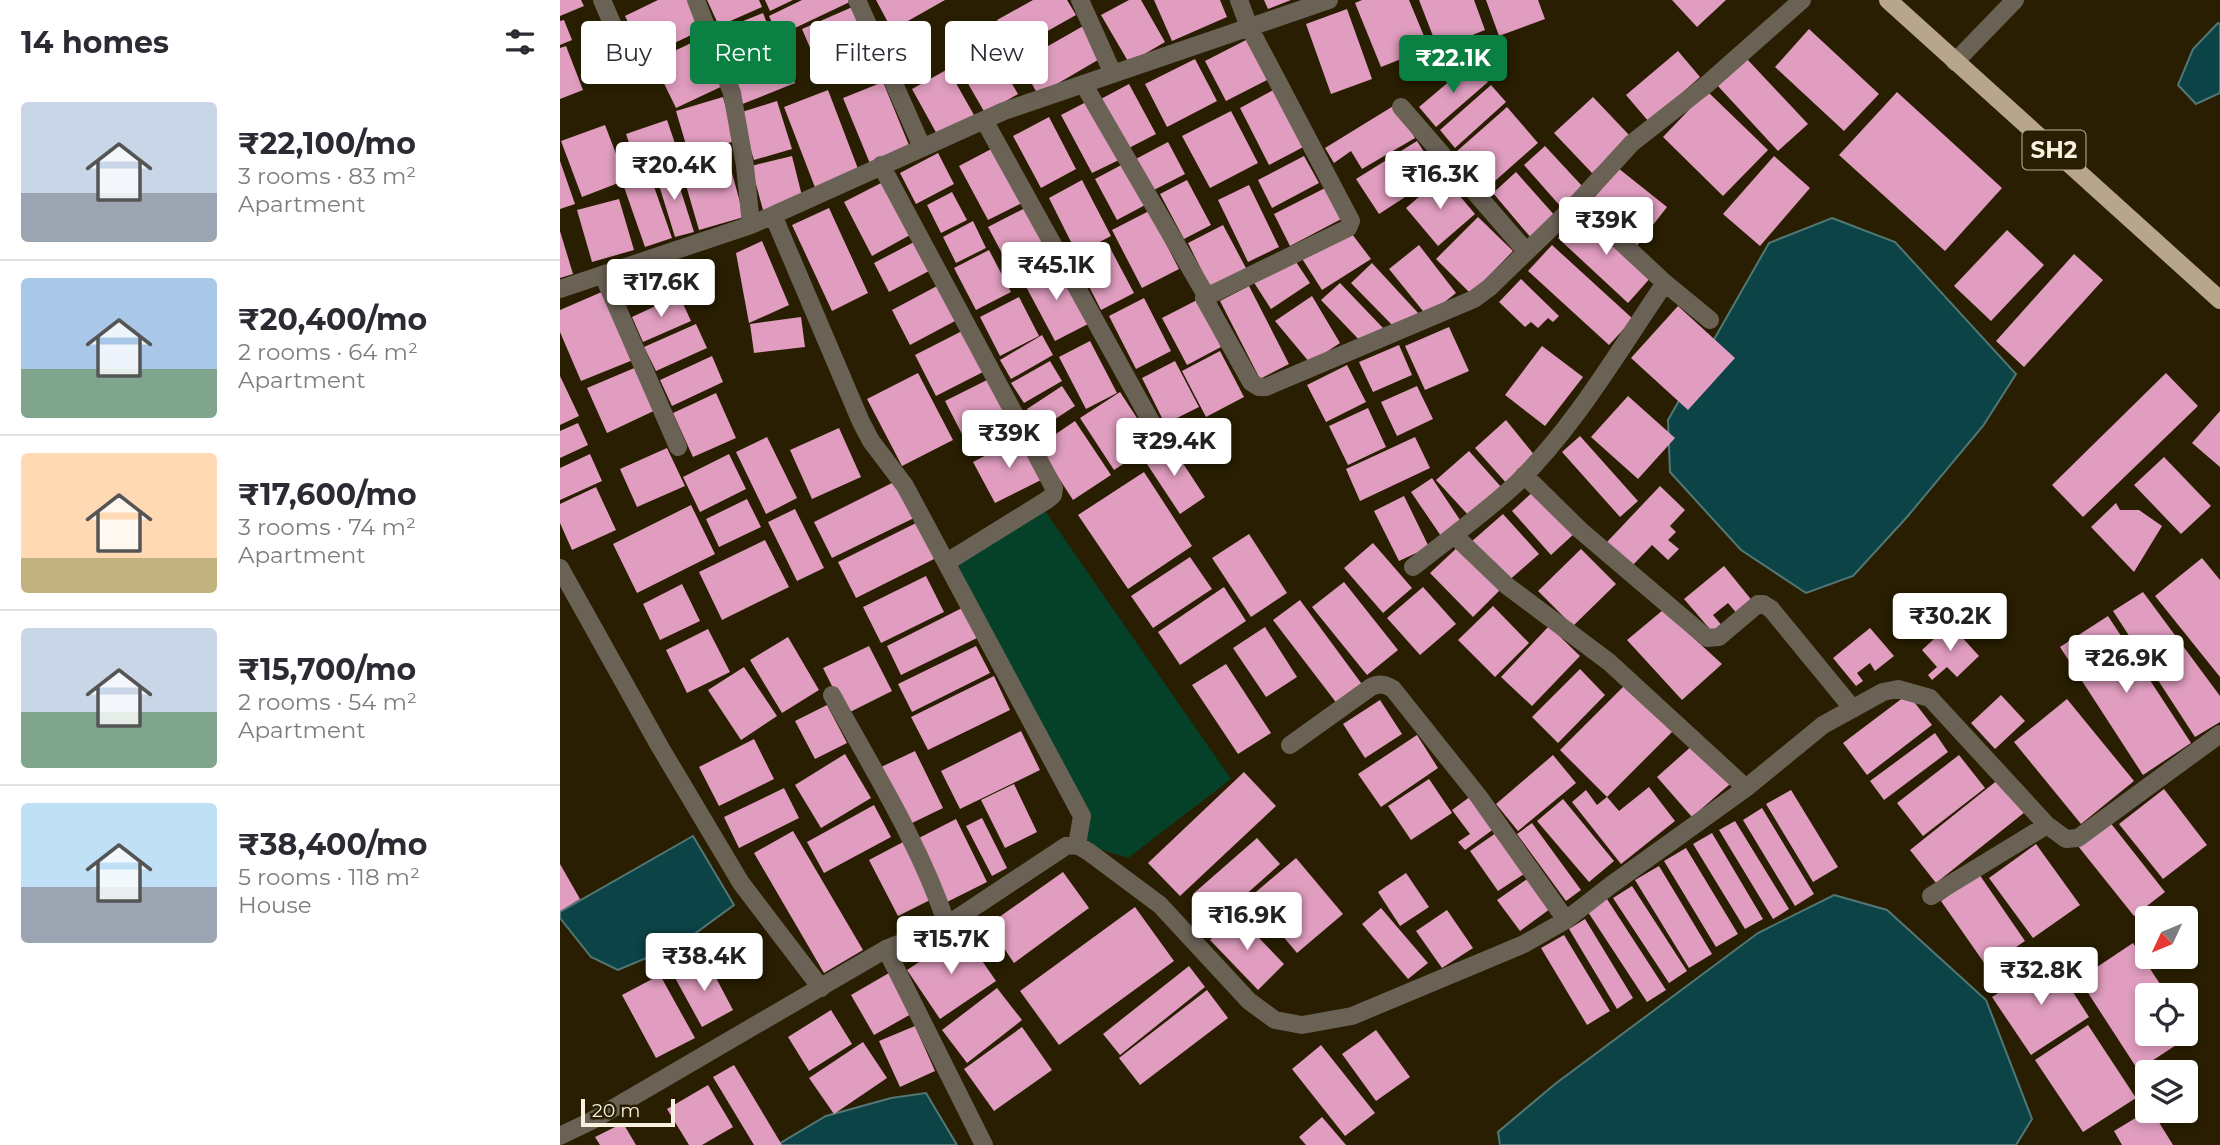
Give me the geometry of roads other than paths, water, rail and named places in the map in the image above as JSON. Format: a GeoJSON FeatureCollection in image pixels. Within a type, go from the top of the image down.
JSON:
{"type":"FeatureCollection","features":[{"type":"Feature","properties":{"kind":"main road","name":"SH2"},"geometry":{"type":"LineString","coordinates":[[1888,0],[2220,300]]}},
{"type":"Feature","properties":{"kind":"street"},"geometry":{"type":"LineString","coordinates":[[602,0],[611,21]]}},
{"type":"Feature","properties":{"kind":"street"},"geometry":{"type":"LineString","coordinates":[[696,0],[732,93],[745,166],[751,225]]}},
{"type":"Feature","properties":{"kind":"street"},"geometry":{"type":"LineString","coordinates":[[857,0],[922,147]]}},
{"type":"Feature","properties":{"kind":"street"},"geometry":{"type":"LineString","coordinates":[[1080,0],[1113,74]]}},
{"type":"Feature","properties":{"kind":"street"},"geometry":{"type":"LineString","coordinates":[[1239,0],[1250,27],[1351,225],[1203,298],[1251,382],[1259,387],[1266,387],[1382,340],[1474,299],[1578,202],[1632,143],[1706,85],[1802,0]]}},
{"type":"Feature","properties":{"kind":"street"},"geometry":{"type":"LineString","coordinates":[[560,289],[751,225],[984,120],[1329,0]]}},
{"type":"Feature","properties":{"kind":"street"},"geometry":{"type":"LineString","coordinates":[[1955,62],[2015,0]]}},
{"type":"Feature","properties":{"kind":"street"},"geometry":{"type":"LineString","coordinates":[[1084,85],[1207,296]]}},
{"type":"Feature","properties":{"kind":"street"},"geometry":{"type":"LineString","coordinates":[[1401,107],[1525,250]]}},
{"type":"Feature","properties":{"kind":"street"},"geometry":{"type":"LineString","coordinates":[[984,120],[1159,436]]}},
{"type":"Feature","properties":{"kind":"street"},"geometry":{"type":"LineString","coordinates":[[881,165],[1054,488],[1053,495],[1047,500],[947,562]]}},
{"type":"Feature","properties":{"kind":"street"},"geometry":{"type":"LineString","coordinates":[[1578,202],[1665,283],[1710,320]]}},
{"type":"Feature","properties":{"kind":"street"},"geometry":{"type":"LineString","coordinates":[[773,215],[861,422],[871,441],[905,486],[1082,816],[1077,845]]}},
{"type":"Feature","properties":{"kind":"street"},"geometry":{"type":"LineString","coordinates":[[603,275],[678,447]]}},
{"type":"Feature","properties":{"kind":"street"},"geometry":{"type":"LineString","coordinates":[[1413,567],[1524,475],[1552,444],[1665,283]]}},
{"type":"Feature","properties":{"kind":"street"},"geometry":{"type":"LineString","coordinates":[[1524,475],[1580,530],[1707,638],[1719,637],[1758,604],[1763,604],[1853,709]]}},
{"type":"Feature","properties":{"kind":"street"},"geometry":{"type":"LineString","coordinates":[[1454,535],[1506,585],[1609,662],[1746,788]]}},
{"type":"Feature","properties":{"kind":"street"},"geometry":{"type":"LineString","coordinates":[[560,568],[660,747],[741,883],[821,988]]}},
{"type":"Feature","properties":{"kind":"street"},"geometry":{"type":"LineString","coordinates":[[1290,745],[1371,687],[1386,684],[1394,689],[1479,797],[1566,920]]}},
{"type":"Feature","properties":{"kind":"street"},"geometry":{"type":"LineString","coordinates":[[560,1136],[593,1120],[886,949],[947,925],[1066,846],[1077,845],[1089,852],[1160,905],[1249,1001],[1275,1020],[1302,1026],[1352,1016],[1457,974],[1524,944],[1566,920],[1746,788],[1823,725],[1883,692],[1898,689],[1930,698],[2047,825],[2066,839],[2078,838],[2220,734]]}},
{"type":"Feature","properties":{"kind":"street"},"geometry":{"type":"LineString","coordinates":[[832,695],[909,836],[935,889],[947,925]]}},
{"type":"Feature","properties":{"kind":"street"},"geometry":{"type":"LineString","coordinates":[[1931,895],[2047,825]]}},
{"type":"Feature","properties":{"kind":"street"},"geometry":{"type":"LineString","coordinates":[[886,949],[984,1145]]}},
{"type":"Feature","properties":{"kind":"water"},"geometry":{"type":"Polygon","coordinates":[[[2218,23],[2220,93],[2196,104],[2178,85],[2193,49],[2218,23]]]}},
{"type":"Feature","properties":{"kind":"water"},"geometry":{"type":"Polygon","coordinates":[[[1832,218],[1895,242],[2016,374],[1983,426],[1907,517],[1853,576],[1806,593],[1741,550],[1670,472],[1668,420],[1769,243],[1832,218]]]}},
{"type":"Feature","properties":{"kind":"water"},"geometry":{"type":"Polygon","coordinates":[[[693,836],[734,905],[682,943],[618,970],[591,957],[560,918],[560,912],[693,836]]]}},
{"type":"Feature","properties":{"kind":"water"},"geometry":{"type":"Polygon","coordinates":[[[1834,895],[1887,910],[1986,1000],[2032,1119],[2016,1145],[1500,1145],[1498,1132],[1555,1084],[1758,933],[1834,895]]]}},
{"type":"Feature","properties":{"kind":"water"},"geometry":{"type":"Polygon","coordinates":[[[926,1093],[957,1145],[777,1145],[826,1116],[891,1098],[926,1093]]]}}]}
